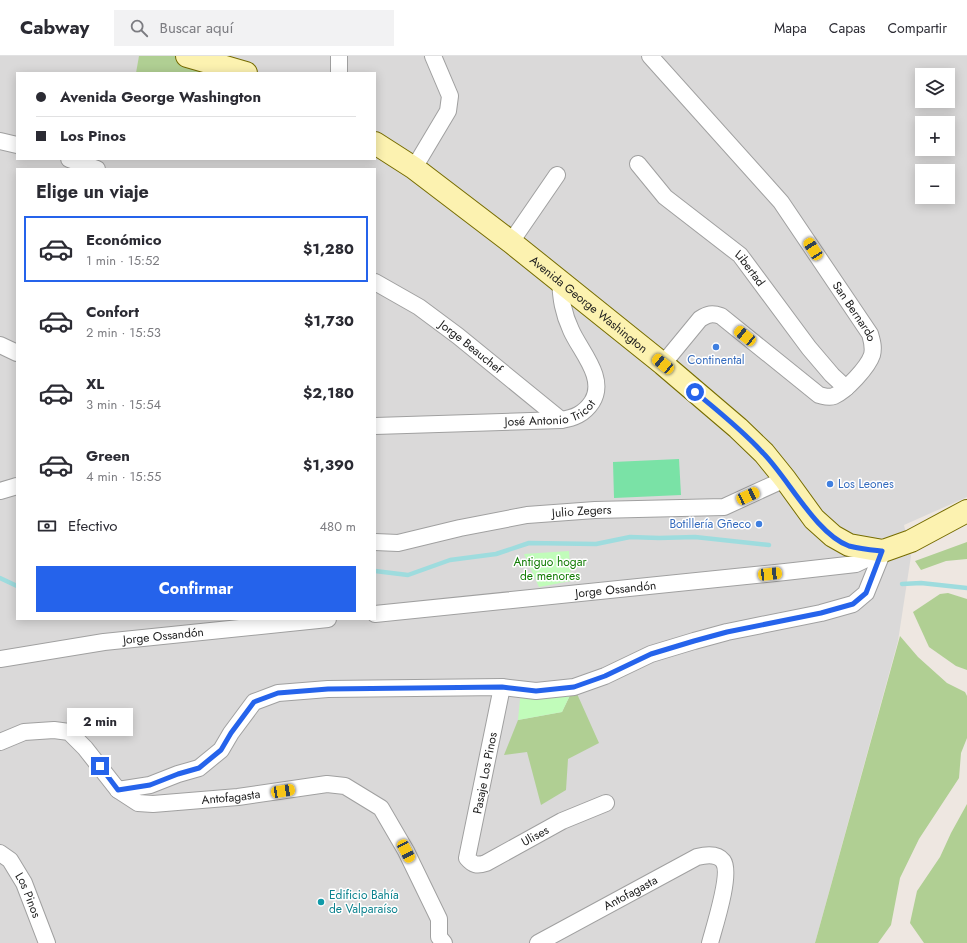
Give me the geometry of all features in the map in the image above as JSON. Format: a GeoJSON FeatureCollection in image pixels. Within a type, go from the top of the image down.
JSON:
{"type":"FeatureCollection","features":[{"type":"Feature","properties":{"kind":"main road"},"geometry":{"type":"LineString","coordinates":[[187,56],[243,72]]}},
{"type":"Feature","properties":{"kind":"main road","name":"Avenida George Washington"},"geometry":{"type":"LineString","coordinates":[[376,145],[414,168],[560,280],[663,364],[738,428],[764,453],[814,519],[833,536],[849,545],[882,551],[911,541],[967,511]]}},
{"type":"Feature","properties":{"kind":"street"},"geometry":{"type":"LineString","coordinates":[[339,56],[339,72]]}},
{"type":"Feature","properties":{"kind":"street"},"geometry":{"type":"LineString","coordinates":[[414,168],[448,111],[450,96],[433,56]]}},
{"type":"Feature","properties":{"kind":"street","name":"San Bernardo"},"geometry":{"type":"LineString","coordinates":[[650,56],[781,202],[870,334],[873,342],[872,356],[868,363],[846,388],[834,396],[828,397],[819,395],[721,316],[714,313],[700,319],[663,364]]}},
{"type":"Feature","properties":{"kind":"street"},"geometry":{"type":"LineString","coordinates":[[0,141],[16,145]]}},
{"type":"Feature","properties":{"kind":"street"},"geometry":{"type":"LineString","coordinates":[[72,160],[94,168]]}},
{"type":"Feature","properties":{"kind":"street","name":"Libertad"},"geometry":{"type":"LineString","coordinates":[[638,164],[665,197],[740,256],[809,348],[832,375],[846,388]]}},
{"type":"Feature","properties":{"kind":"street"},"geometry":{"type":"LineString","coordinates":[[511,242],[557,176]]}},
{"type":"Feature","properties":{"kind":"street","name":"José Antonio Tricot"},"geometry":{"type":"LineString","coordinates":[[376,426],[561,420],[573,418],[581,414],[596,396],[597,384],[592,367],[568,323],[561,303],[560,280]]}},
{"type":"Feature","properties":{"kind":"street","name":"Jorge Beauchef"},"geometry":{"type":"LineString","coordinates":[[376,283],[419,307],[458,336],[561,420]]}},
{"type":"Feature","properties":{"kind":"street"},"geometry":{"type":"LineString","coordinates":[[0,345],[16,353]]}},
{"type":"Feature","properties":{"kind":"street","name":"Julio Zegers"},"geometry":{"type":"LineString","coordinates":[[376,542],[398,543],[460,528],[528,515],[595,510],[724,507],[785,479]]}},
{"type":"Feature","properties":{"kind":"street"},"geometry":{"type":"LineString","coordinates":[[0,492],[16,486]]}},
{"type":"Feature","properties":{"kind":"street"},"geometry":{"type":"LineString","coordinates":[[0,492],[16,494]]}},
{"type":"Feature","properties":{"kind":"street"},"geometry":{"type":"LineString","coordinates":[[833,536],[856,564]]}},
{"type":"Feature","properties":{"kind":"street"},"geometry":{"type":"LineString","coordinates":[[0,742],[24,732],[54,730],[69,732],[85,748],[118,790],[150,785],[178,774],[199,768],[221,750],[231,733],[254,702],[278,693],[328,689],[502,687],[536,691],[574,687],[605,676],[651,654],[694,641],[727,632],[821,613],[853,604],[866,593],[882,551]]}},
{"type":"Feature","properties":{"kind":"street","name":"Jorge Ossandón"},"geometry":{"type":"LineString","coordinates":[[376,614],[856,564],[882,551]]}},
{"type":"Feature","properties":{"kind":"street","name":"Jorge Ossandón"},"geometry":{"type":"LineString","coordinates":[[0,659],[104,642],[318,620]]}},
{"type":"Feature","properties":{"kind":"street","name":"Pasaje Los Pinos"},"geometry":{"type":"LineString","coordinates":[[467,858],[502,687]]}},
{"type":"Feature","properties":{"kind":"street","name":"Antofagasta"},"geometry":{"type":"LineString","coordinates":[[118,790],[138,803],[154,804],[238,797],[327,784],[345,786],[380,808],[406,851],[440,919],[439,937],[444,943]]}},
{"type":"Feature","properties":{"kind":"street","name":"Ulises"},"geometry":{"type":"LineString","coordinates":[[467,858],[475,865],[486,863],[562,821],[606,802]]}},
{"type":"Feature","properties":{"kind":"street","name":"Los Pinos"},"geometry":{"type":"LineString","coordinates":[[0,853],[10,860],[24,883],[48,943]]}},
{"type":"Feature","properties":{"kind":"street","name":"Antofagasta"},"geometry":{"type":"LineString","coordinates":[[538,943],[697,857],[712,855],[719,858],[723,862],[725,869],[725,884],[710,943]]}},
{"type":"Feature","properties":{"kind":"shaded area"},"geometry":{"type":"Polygon","coordinates":[[[0,56],[967,56],[967,497],[904,525],[911,556],[898,641],[815,943],[0,943],[0,56]]]}},
{"type":"Feature","properties":{"kind":"green space"},"geometry":{"type":"Polygon","coordinates":[[[139,56],[188,56],[243,72],[136,72],[139,56]]]}},
{"type":"Feature","properties":{"kind":"green space"},"geometry":{"type":"Polygon","coordinates":[[[679,459],[681,495],[614,498],[613,462],[679,459]]]}},
{"type":"Feature","properties":{"kind":"green space"},"geometry":{"type":"Polygon","coordinates":[[[967,542],[967,559],[946,561],[921,570],[915,561],[967,542]]]}},
{"type":"Feature","properties":{"kind":"green space","name":"Antiguo hogar de menores"},"geometry":{"type":"Polygon","coordinates":[[[569,551],[571,581],[539,587],[524,554],[569,551]]]}},
{"type":"Feature","properties":{"kind":"green space"},"geometry":{"type":"Polygon","coordinates":[[[948,593],[967,599],[967,670],[956,666],[929,647],[913,612],[940,594],[948,593]]]}},
{"type":"Feature","properties":{"kind":"green space"},"geometry":{"type":"Polygon","coordinates":[[[900,636],[918,657],[947,683],[965,692],[967,696],[967,738],[961,753],[959,778],[919,839],[900,878],[891,925],[878,943],[815,943],[900,636]]]}},
{"type":"Feature","properties":{"kind":"green space"},"geometry":{"type":"Polygon","coordinates":[[[574,687],[599,743],[568,759],[566,790],[541,805],[527,752],[504,755],[518,720],[562,712],[574,687]]]}},
{"type":"Feature","properties":{"kind":"green space"},"geometry":{"type":"Polygon","coordinates":[[[574,687],[562,712],[518,720],[521,689],[574,687]]]}},
{"type":"Feature","properties":{"kind":"green space"},"geometry":{"type":"Polygon","coordinates":[[[967,804],[967,943],[924,943],[910,923],[917,891],[940,857],[967,804]]]}},
{"type":"Feature","properties":{"kind":"waterway"},"geometry":{"type":"LineString","coordinates":[[376,571],[408,575],[450,560],[496,554],[529,543],[596,544],[630,537],[695,537],[769,545]]}},
{"type":"Feature","properties":{"kind":"waterway"},"geometry":{"type":"LineString","coordinates":[[0,578],[16,586]]}},
{"type":"Feature","properties":{"kind":"waterway"},"geometry":{"type":"LineString","coordinates":[[902,584],[921,583],[967,588]]}},
{"type":"Feature","properties":{"kind":"place","name":"Continental"},"geometry":{"type":"Point","coordinates":[716,347]}},
{"type":"Feature","properties":{"kind":"place","name":"Los Leones"},"geometry":{"type":"Point","coordinates":[830,484]}},
{"type":"Feature","properties":{"kind":"place","name":"Botillería Gñeco"},"geometry":{"type":"Point","coordinates":[759,524]}},
{"type":"Feature","properties":{"kind":"place","name":"Edificio Bahía de Valparaíso"},"geometry":{"type":"Point","coordinates":[321,902]}},
{"type":"Feature","properties":{"kind":"route"},"geometry":{"type":"LineString","coordinates":[[100,766],[118,790],[150,785],[178,774],[199,768],[221,750],[231,733],[254,702],[278,693],[328,689],[502,687],[536,691],[574,687],[605,676],[651,654],[694,641],[727,632],[821,613],[853,604],[866,593],[882,551],[849,545],[833,536],[814,519],[764,453],[738,428],[695,392]]}}]}
